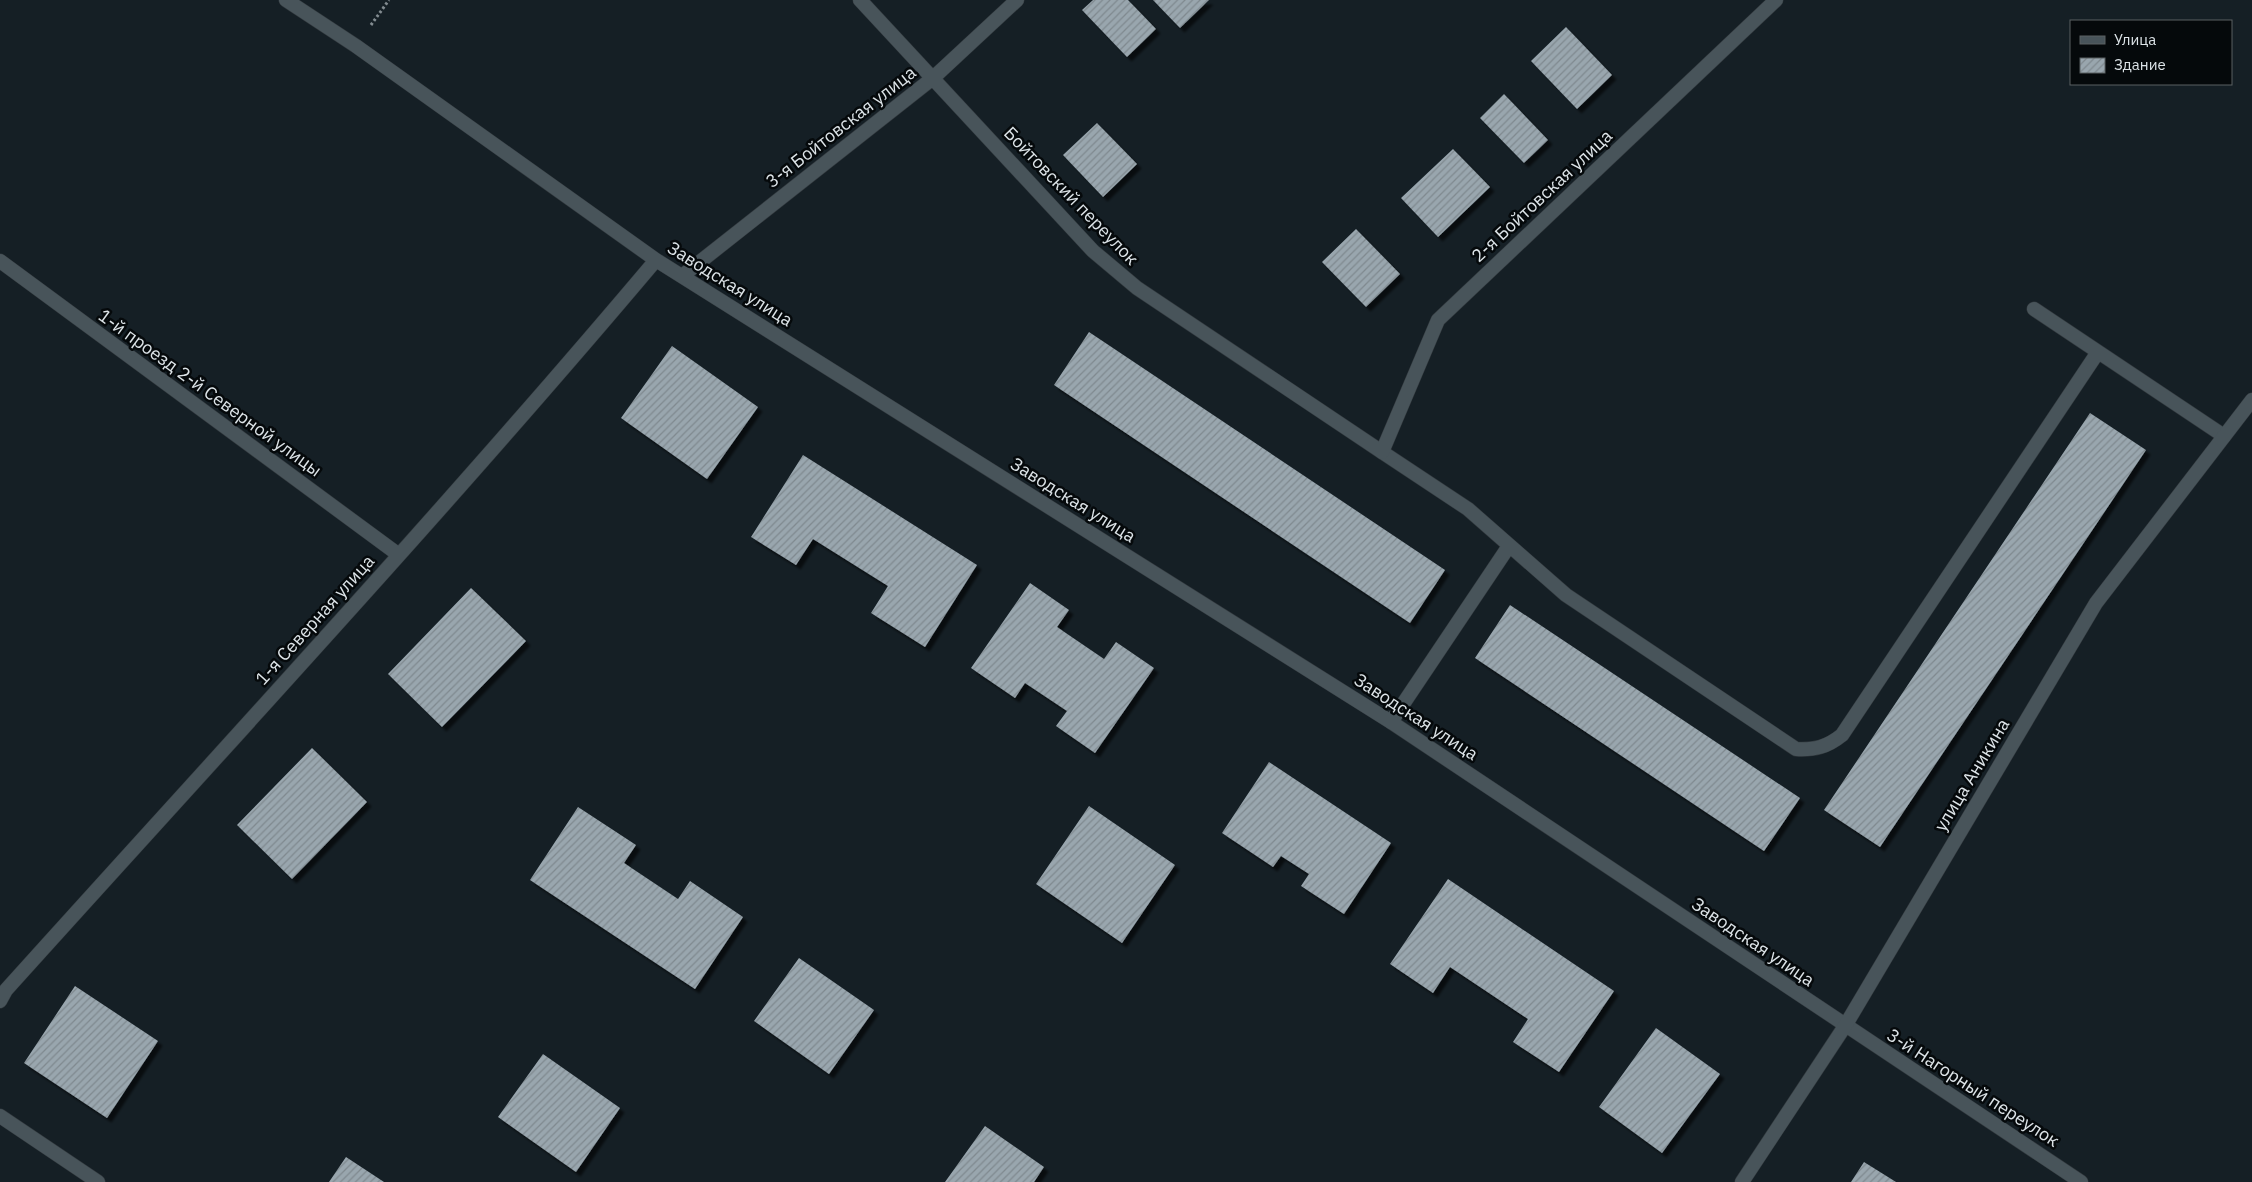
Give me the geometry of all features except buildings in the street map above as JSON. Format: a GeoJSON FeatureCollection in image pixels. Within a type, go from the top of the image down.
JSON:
{"type":"FeatureCollection","features":[{"type":"Feature","properties":{"kind":"street","name":"Заводская улица"},"geometry":{"type":"LineString","coordinates":[[286,0],[356,46],[656,260],[1391,722],[1845,1026]]}},
{"type":"Feature","properties":{"kind":"street","name":"Бойтовский переулок"},"geometry":{"type":"LineString","coordinates":[[860,0],[1093,251],[1117,273],[1136,288],[1468,510],[1551,583],[1588,610],[1796,749],[1819,749],[1842,735],[2098,352]]}},
{"type":"Feature","properties":{"kind":"street","name":"3-я Бойтовская улица"},"geometry":{"type":"LineString","coordinates":[[682,276],[933,78],[1017,0]]}},
{"type":"Feature","properties":{"kind":"street","name":"2-я Бойтовская улица"},"geometry":{"type":"LineString","coordinates":[[1382,452],[1438,320],[1776,0]]}},
{"type":"Feature","properties":{"kind":"street","name":"1-я Северная улица"},"geometry":{"type":"LineString","coordinates":[[0,1001],[6,990],[399,555],[582,348],[656,260]]}},
{"type":"Feature","properties":{"kind":"street","name":"1-й проезд 2-й Северной улицы"},"geometry":{"type":"LineString","coordinates":[[0,261],[399,555]]}},
{"type":"Feature","properties":{"kind":"street"},"geometry":{"type":"LineString","coordinates":[[2034,309],[2224,436]]}},
{"type":"Feature","properties":{"kind":"street","name":"улица Аникина"},"geometry":{"type":"LineString","coordinates":[[1742,1182],[1845,1026],[2096,603],[2252,400]]}},
{"type":"Feature","properties":{"kind":"street"},"geometry":{"type":"LineString","coordinates":[[1391,722],[1509,546]]}},
{"type":"Feature","properties":{"kind":"street","name":"3-й Нагорный переулок"},"geometry":{"type":"LineString","coordinates":[[1845,1026],[2081,1182]]}},
{"type":"Feature","properties":{"kind":"street"},"geometry":{"type":"LineString","coordinates":[[0,1116],[98,1182]]}},
{"type":"Feature","properties":{"kind":"path"},"geometry":{"type":"LineString","coordinates":[[356,46],[389,0]]}}]}
